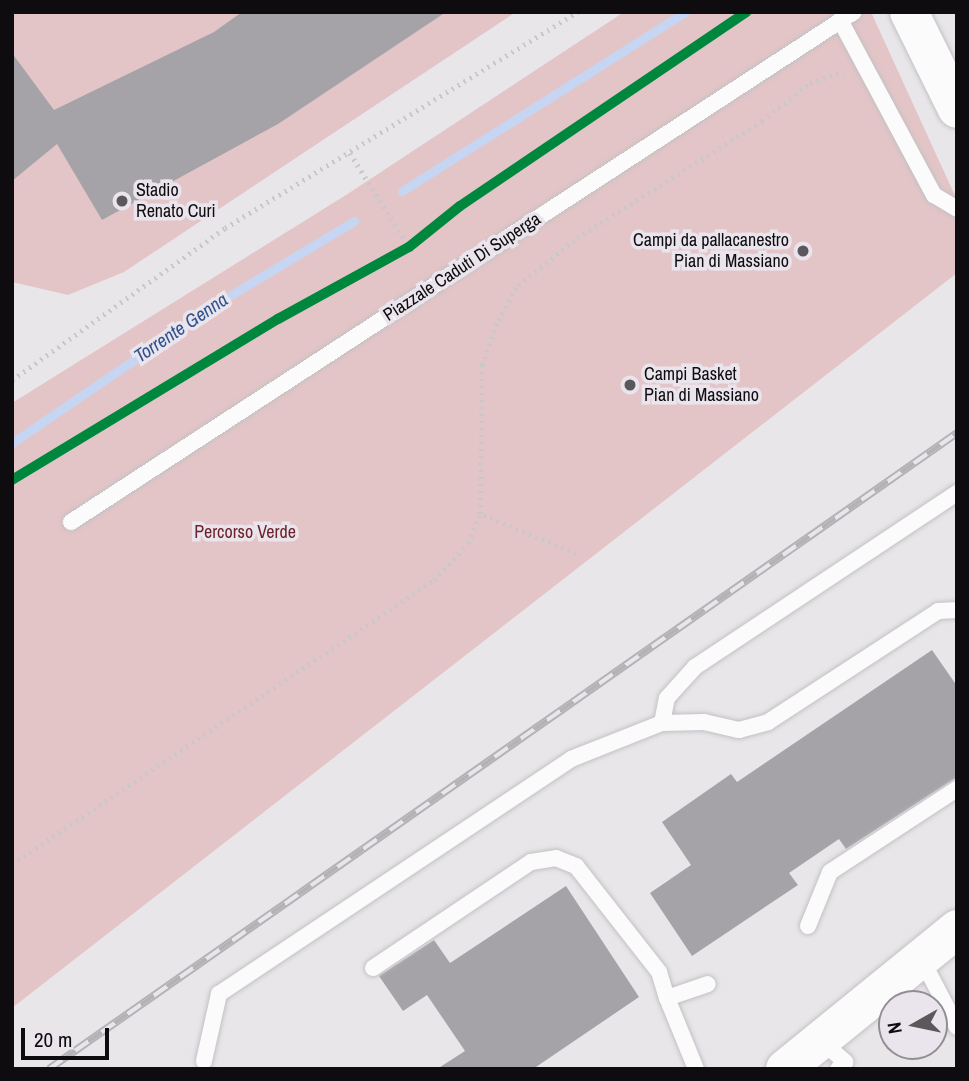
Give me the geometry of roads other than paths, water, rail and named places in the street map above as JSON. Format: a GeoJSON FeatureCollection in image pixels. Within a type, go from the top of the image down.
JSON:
{"type":"FeatureCollection","features":[{"type":"Feature","properties":{"kind":"main road"},"geometry":{"type":"LineString","coordinates":[[909,12],[957,108]]}},
{"type":"Feature","properties":{"kind":"main road"},"geometry":{"type":"LineString","coordinates":[[785,1069],[829,1054],[920,957],[957,929]]}},
{"type":"Feature","properties":{"kind":"lane"},"geometry":{"type":"LineString","coordinates":[[847,16],[865,64],[934,195],[957,209]]}},
{"type":"Feature","properties":{"kind":"lane","name":"Piazzale Caduti Di Superga"},"geometry":{"type":"LineString","coordinates":[[71,522],[847,16]]}},
{"type":"Feature","properties":{"kind":"lane"},"geometry":{"type":"LineString","coordinates":[[662,723],[667,698],[695,667],[957,493]]}},
{"type":"Feature","properties":{"kind":"lane"},"geometry":{"type":"LineString","coordinates":[[204,1061],[219,994],[571,759],[662,723],[704,722],[739,730],[768,722],[938,611],[957,610]]}},
{"type":"Feature","properties":{"kind":"lane"},"geometry":{"type":"LineString","coordinates":[[807,926],[830,872],[957,789]]}},
{"type":"Feature","properties":{"kind":"lane"},"geometry":{"type":"LineString","coordinates":[[373,968],[531,862],[556,858],[576,866],[659,972],[696,1069]]}},
{"type":"Feature","properties":{"kind":"lane"},"geometry":{"type":"LineString","coordinates":[[920,957],[957,1027]]}},
{"type":"Feature","properties":{"kind":"lane"},"geometry":{"type":"LineString","coordinates":[[667,998],[708,984]]}},
{"type":"Feature","properties":{"kind":"waterway","name":"Torrente Genna"},"geometry":{"type":"LineString","coordinates":[[402,191],[685,12]]}},
{"type":"Feature","properties":{"kind":"waterway","name":"Torrente Genna"},"geometry":{"type":"LineString","coordinates":[[12,443],[216,304],[354,221]]}},
{"type":"Feature","properties":{"kind":"railway"},"geometry":{"type":"LineString","coordinates":[[49,1069],[957,433]]}},
{"type":"Feature","properties":{"kind":"place","name":"Stadio Renato Curi"},"geometry":{"type":"Point","coordinates":[122,201]}},
{"type":"Feature","properties":{"kind":"place","name":"Campi da pallacanestro Pian di Massiano"},"geometry":{"type":"Point","coordinates":[803,251]}},
{"type":"Feature","properties":{"kind":"place","name":"Campi Basket Pian di Massiano"},"geometry":{"type":"Point","coordinates":[630,385]}},
{"type":"Feature","properties":{"kind":"park label","name":"Percorso Verde"},"geometry":{"type":"Point","coordinates":[245,532]}}]}
